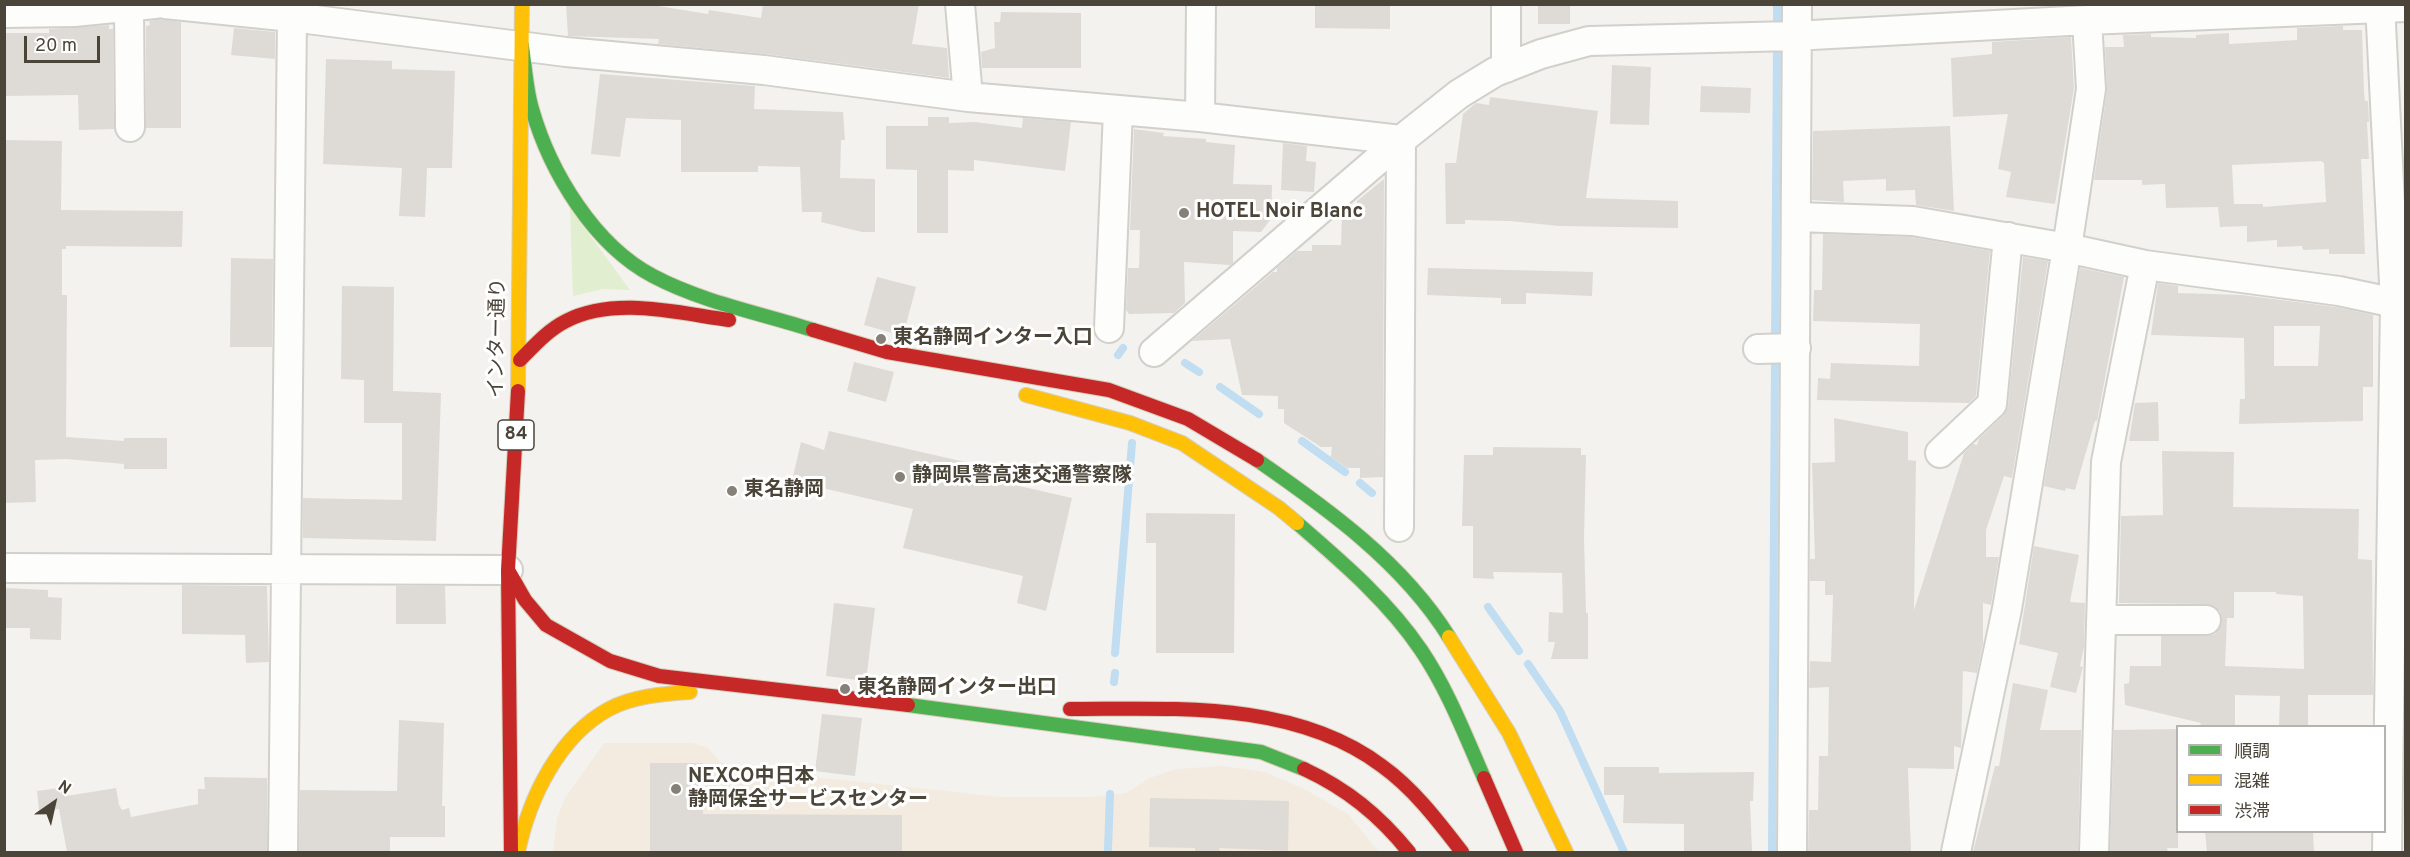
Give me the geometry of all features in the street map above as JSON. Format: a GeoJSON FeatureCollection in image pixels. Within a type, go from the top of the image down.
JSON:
{"type":"FeatureCollection","features":[{"type":"Feature","properties":{"kind":"main road","name":"インター通り"},"geometry":{"type":"LineString","coordinates":[[511,852],[508,570],[520,360],[522,4]]}},
{"type":"Feature","properties":{"kind":"main road"},"geometry":{"type":"LineString","coordinates":[[522,46],[532,110],[547,146],[573,195],[604,236],[631,262],[659,280],[687,291],[887,352],[1109,390],[1188,419],[1254,458],[1319,503],[1387,561],[1439,621],[1509,733],[1566,852]]}},
{"type":"Feature","properties":{"kind":"main road"},"geometry":{"type":"LineString","coordinates":[[520,360],[540,340],[566,321],[593,310],[627,307],[813,330]]}},
{"type":"Feature","properties":{"kind":"main road"},"geometry":{"type":"LineString","coordinates":[[922,359],[1006,388],[1130,423],[1182,443],[1280,508],[1362,579],[1421,650],[1453,707],[1516,852]]}},
{"type":"Feature","properties":{"kind":"main road"},"geometry":{"type":"LineString","coordinates":[[508,570],[525,600],[546,625],[610,661],[659,676],[944,709],[1261,752],[1305,768],[1346,790],[1377,814],[1409,852]]}},
{"type":"Feature","properties":{"kind":"main road"},"geometry":{"type":"LineString","coordinates":[[518,852],[526,818],[551,768],[578,734],[608,709],[648,695],[757,687]]}},
{"type":"Feature","properties":{"kind":"main road"},"geometry":{"type":"LineString","coordinates":[[944,709],[1214,710],[1271,718],[1321,732],[1366,754],[1407,783],[1441,821],[1462,852]]}},
{"type":"Feature","properties":{"kind":"street"},"geometry":{"type":"LineString","coordinates":[[165,4],[644,60],[764,70],[968,97],[1200,117],[1401,140]]}},
{"type":"Feature","properties":{"kind":"street"},"geometry":{"type":"LineString","coordinates":[[960,4],[968,97]]}},
{"type":"Feature","properties":{"kind":"street"},"geometry":{"type":"LineString","coordinates":[[1200,117],[1201,4]]}},
{"type":"Feature","properties":{"kind":"street"},"geometry":{"type":"LineString","coordinates":[[1506,4],[1506,68]]}},
{"type":"Feature","properties":{"kind":"street"},"geometry":{"type":"LineString","coordinates":[[1792,852],[1793,348],[1797,216],[1797,4]]}},
{"type":"Feature","properties":{"kind":"street"},"geometry":{"type":"LineString","coordinates":[[4,13],[74,12],[142,6],[130,127]]}},
{"type":"Feature","properties":{"kind":"street"},"geometry":{"type":"LineString","coordinates":[[1154,352],[1401,140],[1459,94],[1506,68],[1541,54],[1589,41],[1796,36],[2389,7],[2395,303],[2398,658],[2397,720],[2387,852]]}},
{"type":"Feature","properties":{"kind":"street"},"geometry":{"type":"LineString","coordinates":[[283,852],[291,17]]}},
{"type":"Feature","properties":{"kind":"street"},"geometry":{"type":"LineString","coordinates":[[1956,852],[2007,609],[2067,248],[2091,88],[2087,20]]}},
{"type":"Feature","properties":{"kind":"street"},"geometry":{"type":"LineString","coordinates":[[1109,328],[1118,110]]}},
{"type":"Feature","properties":{"kind":"street"},"geometry":{"type":"LineString","coordinates":[[1399,527],[1401,140]]}},
{"type":"Feature","properties":{"kind":"street"},"geometry":{"type":"LineString","coordinates":[[1797,216],[1912,222],[2008,237],[2145,265],[2339,291],[2395,303]]}},
{"type":"Feature","properties":{"kind":"street"},"geometry":{"type":"LineString","coordinates":[[1940,453],[1992,404],[2008,237]]}},
{"type":"Feature","properties":{"kind":"street"},"geometry":{"type":"LineString","coordinates":[[2094,852],[2106,462],[2145,265]]}},
{"type":"Feature","properties":{"kind":"street"},"geometry":{"type":"LineString","coordinates":[[1758,349],[1793,348]]}},
{"type":"Feature","properties":{"kind":"street"},"geometry":{"type":"LineString","coordinates":[[4,568],[508,570]]}},
{"type":"Feature","properties":{"kind":"street"},"geometry":{"type":"LineString","coordinates":[[2101,620],[2206,620]]}},
{"type":"Feature","properties":{"kind":"shaded area"},"geometry":{"type":"Polygon","coordinates":[[[604,743],[693,743],[708,748],[720,762],[739,769],[1002,797],[1088,797],[1126,793],[1150,778],[1176,769],[1223,766],[1265,772],[1306,790],[1348,814],[1379,852],[553,852],[557,818],[565,798],[604,743]]]}},
{"type":"Feature","properties":{"kind":"green space"},"geometry":{"type":"Polygon","coordinates":[[[570,208],[630,290],[603,289],[573,296],[570,208]]]}},
{"type":"Feature","properties":{"kind":"building"},"geometry":{"type":"Polygon","coordinates":[[[566,4],[646,4],[708,14],[709,10],[761,18],[763,4],[919,4],[912,44],[947,48],[949,78],[766,54],[658,44],[659,39],[568,36],[566,4]]]}},
{"type":"Feature","properties":{"kind":"building"},"geometry":{"type":"Polygon","coordinates":[[[1315,4],[1390,4],[1390,29],[1315,28],[1315,4]]]}},
{"type":"Feature","properties":{"kind":"building"},"geometry":{"type":"Polygon","coordinates":[[[1538,4],[1570,4],[1570,24],[1538,24],[1538,4]]]}},
{"type":"Feature","properties":{"kind":"building"},"geometry":{"type":"Polygon","coordinates":[[[1001,12],[1081,13],[1081,68],[982,68],[981,52],[995,48],[994,22],[1000,22],[1001,12]]]}},
{"type":"Feature","properties":{"kind":"building"},"geometry":{"type":"Polygon","coordinates":[[[160,19],[181,22],[181,128],[146,128],[146,26],[150,25],[149,21],[160,19]]]}},
{"type":"Feature","properties":{"kind":"building"},"geometry":{"type":"Polygon","coordinates":[[[109,25],[109,29],[113,29],[114,129],[79,130],[78,95],[4,96],[4,33],[49,33],[49,29],[109,25]]]}},
{"type":"Feature","properties":{"kind":"building"},"geometry":{"type":"Polygon","coordinates":[[[2343,26],[2343,30],[2362,30],[2364,92],[2365,101],[2368,101],[2369,122],[2367,122],[2369,159],[2361,159],[2365,254],[2329,254],[2329,249],[2303,250],[2302,246],[2277,247],[2277,240],[2247,242],[2247,226],[2220,227],[2218,207],[2166,208],[2165,184],[2142,185],[2142,180],[2094,180],[2107,91],[2105,47],[2124,47],[2123,35],[2151,34],[2151,37],[2196,38],[2196,35],[2229,33],[2229,44],[2297,40],[2297,28],[2343,26]],[[2321,161],[2232,165],[2234,204],[2263,204],[2263,207],[2326,202],[2324,163],[2321,161]]]}},
{"type":"Feature","properties":{"kind":"building"},"geometry":{"type":"Polygon","coordinates":[[[234,28],[275,32],[275,59],[231,55],[234,28]]]}},
{"type":"Feature","properties":{"kind":"building"},"geometry":{"type":"Polygon","coordinates":[[[2071,37],[2074,88],[2055,204],[2006,197],[2011,172],[1998,169],[2008,114],[1953,117],[1951,58],[1992,54],[1992,42],[2071,37]]]}},
{"type":"Feature","properties":{"kind":"building"},"geometry":{"type":"Polygon","coordinates":[[[326,59],[392,61],[392,69],[455,71],[452,168],[427,168],[425,217],[399,216],[402,168],[323,164],[326,59]]]}},
{"type":"Feature","properties":{"kind":"building"},"geometry":{"type":"Polygon","coordinates":[[[1612,65],[1651,67],[1649,125],[1610,124],[1612,65]]]}},
{"type":"Feature","properties":{"kind":"building"},"geometry":{"type":"Polygon","coordinates":[[[600,74],[755,86],[754,109],[843,112],[845,140],[841,140],[840,178],[875,179],[875,232],[862,232],[821,222],[822,212],[802,212],[800,167],[758,166],[758,172],[681,172],[681,120],[626,118],[620,157],[591,154],[600,74]]]}},
{"type":"Feature","properties":{"kind":"building"},"geometry":{"type":"Polygon","coordinates":[[[1701,86],[1751,88],[1750,113],[1700,112],[1701,86]]]}},
{"type":"Feature","properties":{"kind":"building"},"geometry":{"type":"Polygon","coordinates":[[[1490,97],[1598,111],[1586,198],[1678,201],[1678,228],[1559,226],[1510,221],[1465,220],[1465,224],[1446,224],[1445,163],[1456,163],[1463,114],[1476,103],[1489,105],[1490,97]]]}},
{"type":"Feature","properties":{"kind":"building"},"geometry":{"type":"Polygon","coordinates":[[[928,117],[949,117],[949,123],[975,122],[1022,128],[1023,118],[1071,122],[1065,171],[974,160],[974,171],[948,170],[948,233],[917,233],[917,170],[886,169],[886,126],[928,126],[928,117]]]}},
{"type":"Feature","properties":{"kind":"building"},"geometry":{"type":"Polygon","coordinates":[[[1950,126],[1954,211],[1916,205],[1915,190],[1886,191],[1886,179],[1843,181],[1844,202],[1812,200],[1813,131],[1950,126]]]}},
{"type":"Feature","properties":{"kind":"building"},"geometry":{"type":"Polygon","coordinates":[[[1134,129],[1164,133],[1163,136],[1206,139],[1206,142],[1235,145],[1233,184],[1272,185],[1271,219],[1261,232],[1233,231],[1233,263],[1230,265],[1184,262],[1185,303],[1174,313],[1129,314],[1126,310],[1128,268],[1139,268],[1140,230],[1130,230],[1134,129]]]}},
{"type":"Feature","properties":{"kind":"building"},"geometry":{"type":"Polygon","coordinates":[[[4,140],[62,141],[61,210],[183,211],[182,247],[66,246],[66,249],[62,249],[62,295],[67,295],[66,437],[124,441],[124,438],[167,438],[167,469],[124,469],[124,464],[66,459],[35,460],[36,502],[4,503],[4,140]]]}},
{"type":"Feature","properties":{"kind":"building"},"geometry":{"type":"Polygon","coordinates":[[[1283,143],[1307,146],[1306,161],[1316,162],[1314,192],[1281,190],[1283,143]]]}},
{"type":"Feature","properties":{"kind":"building"},"geometry":{"type":"Polygon","coordinates":[[[1384,179],[1383,477],[1360,478],[1360,468],[1347,468],[1331,457],[1332,447],[1321,447],[1284,423],[1284,409],[1278,409],[1278,396],[1242,395],[1230,339],[1192,341],[1273,272],[1277,272],[1277,268],[1297,251],[1312,251],[1312,245],[1341,245],[1342,212],[1357,211],[1357,201],[1384,179]]]}},
{"type":"Feature","properties":{"kind":"building"},"geometry":{"type":"Polygon","coordinates":[[[1823,234],[1911,237],[1990,251],[1976,396],[1969,403],[1817,400],[1818,378],[1830,379],[1831,363],[1919,366],[1920,324],[1813,321],[1814,290],[1822,290],[1823,234]]]}},
{"type":"Feature","properties":{"kind":"building"},"geometry":{"type":"Polygon","coordinates":[[[2023,257],[2048,261],[2012,478],[2004,476],[1986,530],[1986,557],[1999,557],[1991,605],[1983,603],[1983,643],[1977,673],[1963,671],[1961,748],[1954,746],[1954,769],[1908,768],[1911,852],[1808,852],[1809,810],[1818,810],[1819,756],[1828,756],[1829,687],[1809,688],[1810,661],[1831,662],[1833,595],[1825,595],[1825,581],[1810,581],[1810,559],[1815,559],[1812,463],[1835,462],[1834,418],[1908,432],[1908,460],[1916,461],[1914,610],[1964,453],[1973,444],[1977,445],[1979,439],[2003,416],[2008,406],[2023,257]]]}},
{"type":"Feature","properties":{"kind":"building"},"geometry":{"type":"Polygon","coordinates":[[[231,258],[273,259],[272,347],[230,347],[231,258]]]}},
{"type":"Feature","properties":{"kind":"building"},"geometry":{"type":"Polygon","coordinates":[[[1428,268],[1593,272],[1592,296],[1526,293],[1526,304],[1501,304],[1501,298],[1427,295],[1428,268]]]}},
{"type":"Feature","properties":{"kind":"building"},"geometry":{"type":"Polygon","coordinates":[[[2080,268],[2124,277],[2097,421],[2095,421],[2075,490],[2066,488],[2065,491],[2044,486],[2080,268]]]}},
{"type":"Feature","properties":{"kind":"building"},"geometry":{"type":"Polygon","coordinates":[[[877,277],[916,287],[903,336],[864,325],[877,277]]]}},
{"type":"Feature","properties":{"kind":"building"},"geometry":{"type":"Polygon","coordinates":[[[2158,283],[2178,286],[2178,293],[2242,295],[2336,307],[2373,315],[2373,387],[2363,387],[2363,421],[2239,424],[2240,399],[2245,399],[2244,338],[2151,335],[2158,283]],[[2274,326],[2274,366],[2318,366],[2320,326],[2274,326]]]}},
{"type":"Feature","properties":{"kind":"building"},"geometry":{"type":"Polygon","coordinates":[[[342,286],[394,287],[393,391],[441,393],[436,541],[303,538],[303,498],[402,500],[402,423],[364,423],[364,380],[341,379],[342,286]]]}},
{"type":"Feature","properties":{"kind":"building"},"geometry":{"type":"Polygon","coordinates":[[[854,362],[894,372],[886,402],[847,391],[854,362]]]}},
{"type":"Feature","properties":{"kind":"building"},"geometry":{"type":"Polygon","coordinates":[[[2158,402],[2159,441],[2129,441],[2135,403],[2158,402]]]}},
{"type":"Feature","properties":{"kind":"building"},"geometry":{"type":"Polygon","coordinates":[[[829,431],[1009,472],[1006,483],[1072,498],[1046,611],[1017,603],[1023,576],[903,548],[913,509],[792,481],[801,442],[824,450],[829,431]]]}},
{"type":"Feature","properties":{"kind":"building"},"geometry":{"type":"Polygon","coordinates":[[[1493,447],[1581,448],[1581,455],[1586,455],[1584,538],[1588,659],[1551,659],[1555,642],[1548,642],[1549,612],[1563,613],[1562,573],[1493,572],[1494,579],[1473,578],[1473,526],[1462,526],[1464,455],[1493,455],[1493,447]]]}},
{"type":"Feature","properties":{"kind":"building"},"geometry":{"type":"Polygon","coordinates":[[[2162,451],[2234,452],[2233,507],[2359,509],[2358,559],[2372,560],[2373,695],[2308,695],[2308,725],[2279,725],[2280,696],[2235,695],[2235,725],[2200,725],[2201,723],[2125,705],[2124,684],[2129,683],[2130,666],[2161,666],[2161,636],[2207,636],[2215,634],[2222,621],[2220,611],[2207,604],[2119,603],[2121,516],[2163,515],[2162,451]],[[2234,592],[2234,618],[2227,618],[2225,666],[2304,669],[2303,596],[2276,594],[2276,592],[2234,592]]]}},
{"type":"Feature","properties":{"kind":"building"},"geometry":{"type":"Polygon","coordinates":[[[1146,513],[1235,514],[1234,653],[1156,653],[1156,543],[1146,543],[1146,513]]]}},
{"type":"Feature","properties":{"kind":"building"},"geometry":{"type":"Polygon","coordinates":[[[2034,546],[2079,555],[2070,602],[2085,603],[2084,647],[2080,666],[2083,667],[2076,693],[2050,687],[2058,653],[2019,644],[2034,546]]]}},
{"type":"Feature","properties":{"kind":"building"},"geometry":{"type":"Polygon","coordinates":[[[182,585],[267,586],[269,662],[246,663],[245,635],[182,634],[182,585]]]}},
{"type":"Feature","properties":{"kind":"building"},"geometry":{"type":"Polygon","coordinates":[[[396,586],[445,586],[446,624],[396,624],[396,586]]]}},
{"type":"Feature","properties":{"kind":"building"},"geometry":{"type":"Polygon","coordinates":[[[4,588],[48,590],[48,597],[62,598],[61,640],[30,639],[30,628],[4,628],[4,588]]]}},
{"type":"Feature","properties":{"kind":"building"},"geometry":{"type":"Polygon","coordinates":[[[834,603],[875,608],[866,681],[826,676],[834,603]]]}},
{"type":"Feature","properties":{"kind":"building"},"geometry":{"type":"Polygon","coordinates":[[[2013,683],[2048,690],[2040,730],[2081,730],[2078,852],[1973,852],[1995,766],[1999,766],[2013,683]]]}},
{"type":"Feature","properties":{"kind":"building"},"geometry":{"type":"Polygon","coordinates":[[[822,714],[862,718],[855,776],[815,771],[822,714]]]}},
{"type":"Feature","properties":{"kind":"building"},"geometry":{"type":"Polygon","coordinates":[[[399,720],[444,723],[442,806],[445,806],[445,837],[390,837],[390,852],[299,852],[300,790],[397,791],[399,720]]]}},
{"type":"Feature","properties":{"kind":"building"},"geometry":{"type":"Polygon","coordinates":[[[2176,729],[2178,848],[2167,848],[2168,852],[2110,852],[2114,730],[2176,729]]]}},
{"type":"Feature","properties":{"kind":"building","name":"NEXCO中日本 静岡保全サービスセンター"},"geometry":{"type":"Polygon","coordinates":[[[650,763],[703,763],[703,814],[902,815],[902,852],[650,852],[650,763]]]}},
{"type":"Feature","properties":{"kind":"building"},"geometry":{"type":"Polygon","coordinates":[[[1604,767],[1659,767],[1659,773],[1754,772],[1753,801],[1750,801],[1752,852],[1684,852],[1684,824],[1623,823],[1624,795],[1604,795],[1604,767]]]}},
{"type":"Feature","properties":{"kind":"building"},"geometry":{"type":"Polygon","coordinates":[[[204,777],[267,778],[267,852],[67,852],[59,809],[39,811],[37,791],[66,787],[66,796],[116,788],[119,805],[122,810],[129,808],[131,817],[198,804],[198,789],[205,789],[204,777]]]}},
{"type":"Feature","properties":{"kind":"building"},"geometry":{"type":"Polygon","coordinates":[[[1150,798],[1289,801],[1288,851],[1219,848],[1220,852],[1195,852],[1195,848],[1149,847],[1150,798]]]}},
{"type":"Feature","properties":{"kind":"building"},"geometry":{"type":"Polygon","coordinates":[[[2205,833],[2313,833],[2314,852],[2207,852],[2205,833]]]}},
{"type":"Feature","properties":{"kind":"waterway"},"geometry":{"type":"LineString","coordinates":[[1777,4],[1777,30]]}},
{"type":"Feature","properties":{"kind":"waterway"},"geometry":{"type":"LineString","coordinates":[[1775,342],[1777,42]]}},
{"type":"Feature","properties":{"kind":"waterway"},"geometry":{"type":"LineString","coordinates":[[1118,355],[1123,348]]}},
{"type":"Feature","properties":{"kind":"waterway"},"geometry":{"type":"LineString","coordinates":[[1772,852],[1775,354]]}},
{"type":"Feature","properties":{"kind":"waterway"},"geometry":{"type":"LineString","coordinates":[[1185,363],[1199,372]]}},
{"type":"Feature","properties":{"kind":"waterway"},"geometry":{"type":"LineString","coordinates":[[1220,387],[1259,414]]}},
{"type":"Feature","properties":{"kind":"waterway"},"geometry":{"type":"LineString","coordinates":[[1302,441],[1345,472]]}},
{"type":"Feature","properties":{"kind":"waterway"},"geometry":{"type":"LineString","coordinates":[[1115,653],[1132,443]]}},
{"type":"Feature","properties":{"kind":"waterway"},"geometry":{"type":"LineString","coordinates":[[1360,483],[1372,493]]}},
{"type":"Feature","properties":{"kind":"waterway"},"geometry":{"type":"LineString","coordinates":[[1488,607],[1519,651]]}},
{"type":"Feature","properties":{"kind":"waterway"},"geometry":{"type":"LineString","coordinates":[[1528,664],[1560,711],[1624,852]]}},
{"type":"Feature","properties":{"kind":"waterway"},"geometry":{"type":"LineString","coordinates":[[1114,682],[1115,673]]}},
{"type":"Feature","properties":{"kind":"waterway"},"geometry":{"type":"LineString","coordinates":[[1108,849],[1110,794]]}},
{"type":"Feature","properties":{"kind":"traffic: fast"},"geometry":{"type":"LineString","coordinates":[[522,46],[530,101],[550,157],[577,204],[612,246],[632,263],[653,276],[691,293],[813,330]]}},
{"type":"Feature","properties":{"kind":"traffic: fast"},"geometry":{"type":"LineString","coordinates":[[1257,460],[1337,518],[1387,561],[1410,585],[1449,637]]}},
{"type":"Feature","properties":{"kind":"traffic: fast"},"geometry":{"type":"LineString","coordinates":[[1297,523],[1363,583],[1408,632],[1440,681],[1484,778]]}},
{"type":"Feature","properties":{"kind":"traffic: fast"},"geometry":{"type":"LineString","coordinates":[[908,705],[1261,752],[1304,769]]}},
{"type":"Feature","properties":{"kind":"traffic: slow"},"geometry":{"type":"LineString","coordinates":[[518,391],[522,4]]}},
{"type":"Feature","properties":{"kind":"traffic: slow"},"geometry":{"type":"LineString","coordinates":[[1026,395],[1130,423],[1182,443],[1279,508],[1297,523]]}},
{"type":"Feature","properties":{"kind":"traffic: slow"},"geometry":{"type":"LineString","coordinates":[[1449,637],[1509,733],[1566,852]]}},
{"type":"Feature","properties":{"kind":"traffic: slow"},"geometry":{"type":"LineString","coordinates":[[518,852],[538,790],[561,752],[575,735],[609,709],[628,701],[649,696],[690,692]]}},
{"type":"Feature","properties":{"kind":"traffic: jam"},"geometry":{"type":"LineString","coordinates":[[520,360],[559,325],[585,313],[605,309],[646,308],[729,320]]}},
{"type":"Feature","properties":{"kind":"traffic: jam"},"geometry":{"type":"LineString","coordinates":[[813,330],[887,352],[1109,390],[1188,419],[1257,460]]}},
{"type":"Feature","properties":{"kind":"traffic: jam"},"geometry":{"type":"LineString","coordinates":[[511,852],[508,570],[518,391]]}},
{"type":"Feature","properties":{"kind":"traffic: jam"},"geometry":{"type":"LineString","coordinates":[[508,570],[525,600],[546,625],[610,661],[659,676],[908,705]]}},
{"type":"Feature","properties":{"kind":"traffic: jam"},"geometry":{"type":"LineString","coordinates":[[1070,709],[1191,710],[1232,713],[1272,719],[1311,729],[1348,745],[1394,775],[1425,806],[1462,852]]}},
{"type":"Feature","properties":{"kind":"traffic: jam"},"geometry":{"type":"LineString","coordinates":[[1304,769],[1334,785],[1361,804],[1386,826],[1409,852]]}},
{"type":"Feature","properties":{"kind":"traffic: jam"},"geometry":{"type":"LineString","coordinates":[[1484,778],[1516,852]]}},
{"type":"Feature","properties":{"kind":"place","name":"HOTEL Noir Blanc"},"geometry":{"type":"Point","coordinates":[1184,213]}},
{"type":"Feature","properties":{"kind":"place","name":"東名静岡インター入口"},"geometry":{"type":"Point","coordinates":[881,339]}},
{"type":"Feature","properties":{"kind":"place","name":"静岡県警高速交通警察隊"},"geometry":{"type":"Point","coordinates":[900,477]}},
{"type":"Feature","properties":{"kind":"place","name":"東名静岡"},"geometry":{"type":"Point","coordinates":[732,491]}},
{"type":"Feature","properties":{"kind":"place","name":"東名静岡インター出口"},"geometry":{"type":"Point","coordinates":[845,689]}},
{"type":"Feature","properties":{"kind":"place","name":"NEXCO中日本 静岡保全サービスセンター"},"geometry":{"type":"Point","coordinates":[676,789]}}]}
